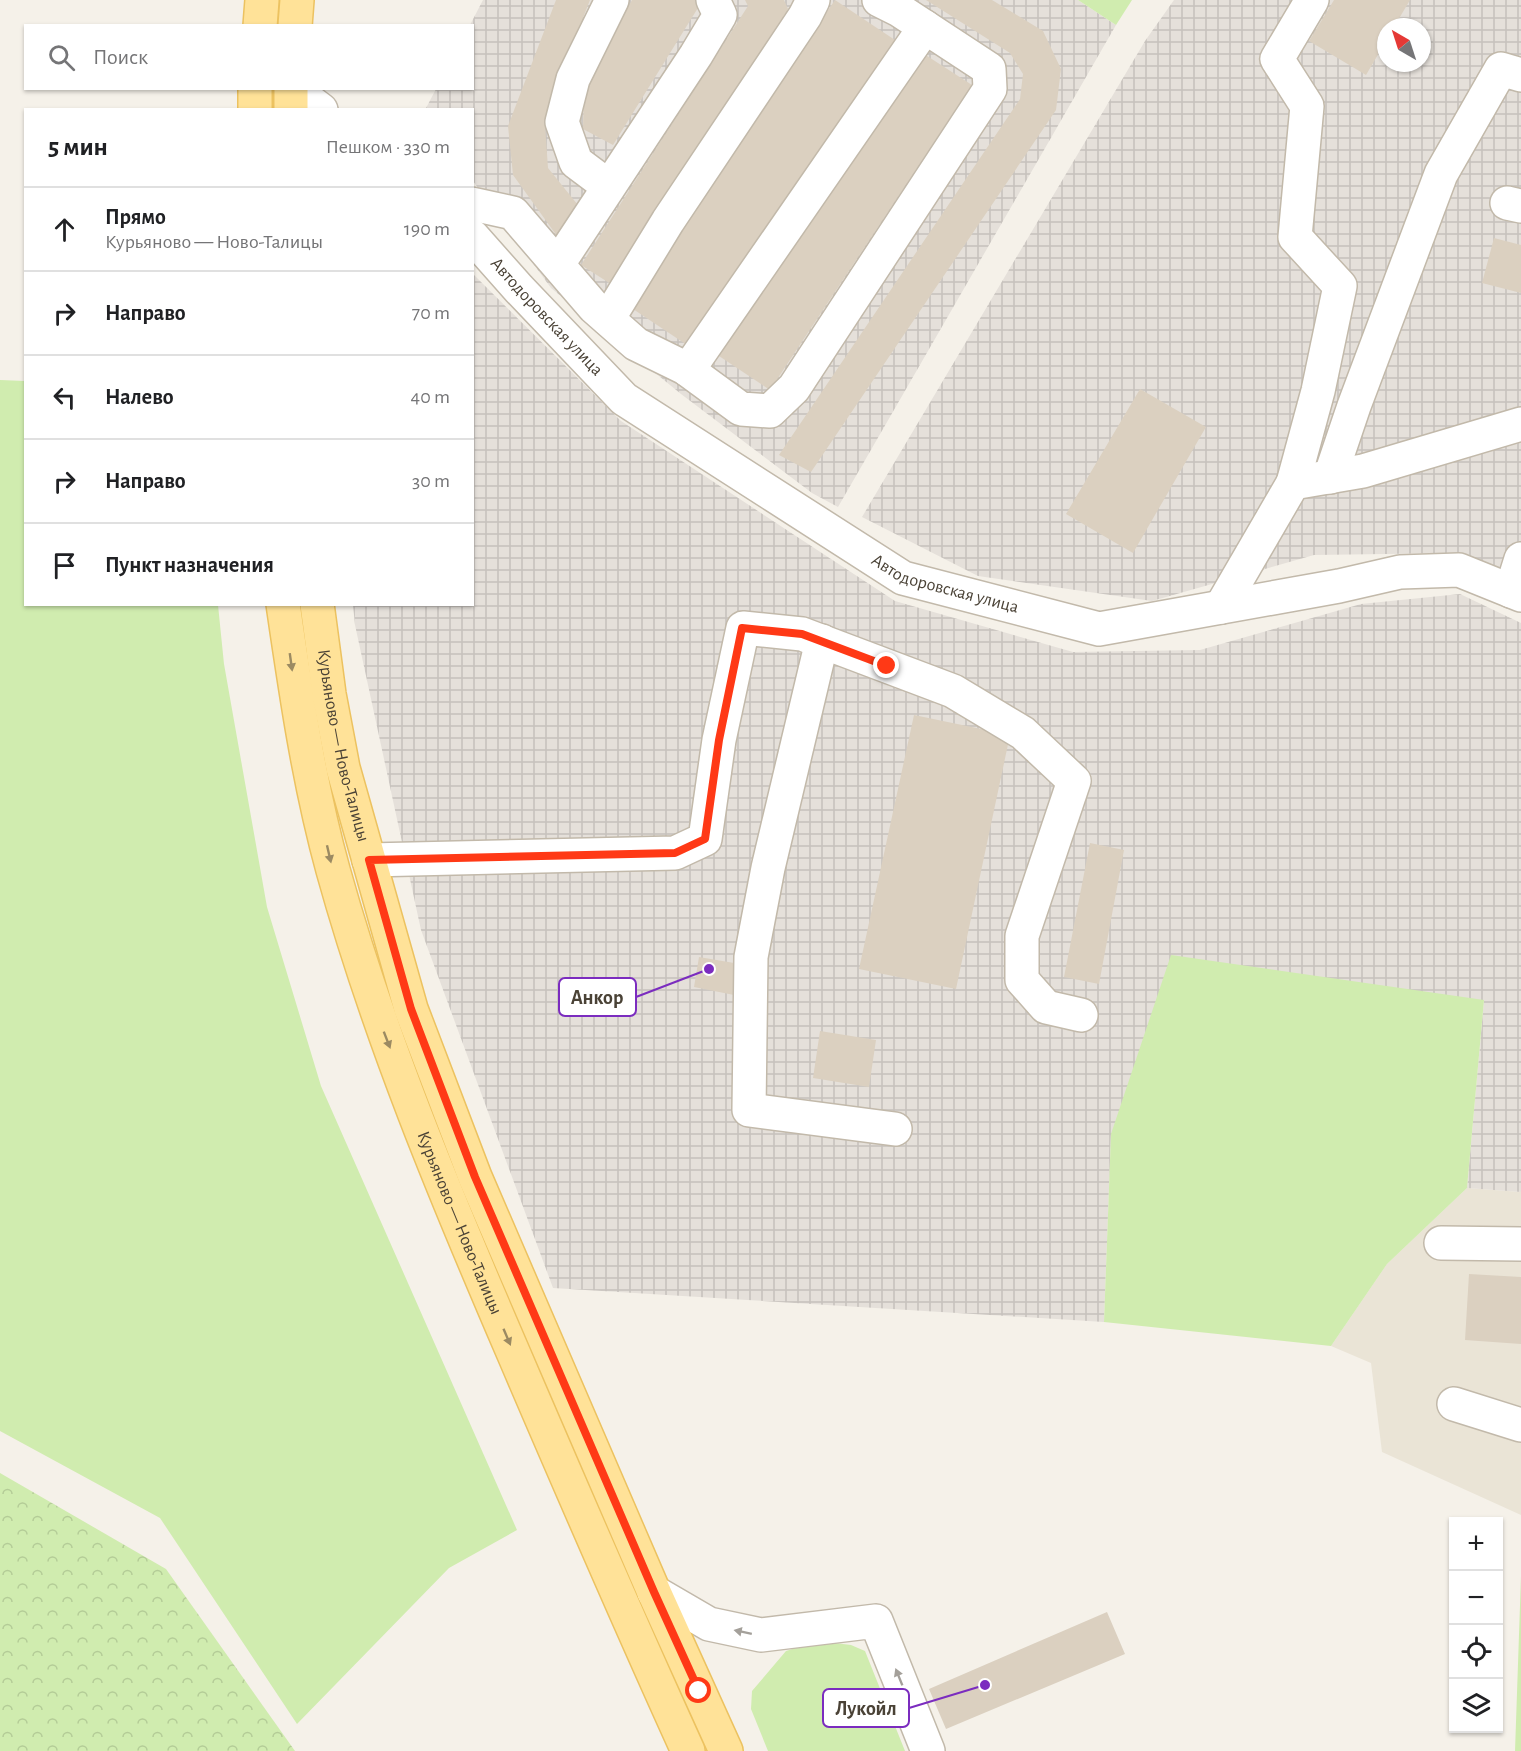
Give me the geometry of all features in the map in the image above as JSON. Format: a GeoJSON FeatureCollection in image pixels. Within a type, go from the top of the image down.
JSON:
{"type":"FeatureCollection","features":[{"type":"Feature","properties":{"kind":"main road"},"geometry":{"type":"LineString","coordinates":[[260,24],[262,0]]}},
{"type":"Feature","properties":{"kind":"main road"},"geometry":{"type":"LineString","coordinates":[[295,24],[297,0]]}},
{"type":"Feature","properties":{"kind":"main road"},"geometry":{"type":"LineString","coordinates":[[255,90],[255,108]]}},
{"type":"Feature","properties":{"kind":"main road"},"geometry":{"type":"LineString","coordinates":[[291,108],[292,90]]}},
{"type":"Feature","properties":{"kind":"main road","name":"Курьяново — Ново-Талицы"},"geometry":{"type":"LineString","coordinates":[[283,606],[297,707],[325,834],[378,1018],[445,1194],[622,1605],[688,1751]]}},
{"type":"Feature","properties":{"kind":"main road","name":"Курьяново — Ново-Талицы"},"geometry":{"type":"LineString","coordinates":[[317,606],[329,694],[343,768],[411,1009],[475,1177],[654,1592],[726,1751]]}},
{"type":"Feature","properties":{"kind":"street"},"geometry":{"type":"LineString","coordinates":[[608,186],[576,162],[562,122],[573,79],[612,0]]}},
{"type":"Feature","properties":{"kind":"street"},"geometry":{"type":"LineString","coordinates":[[554,260],[564,255],[696,55],[720,15],[713,0]]}},
{"type":"Feature","properties":{"kind":"street"},"geometry":{"type":"LineString","coordinates":[[608,319],[668,220],[805,16],[813,0]]}},
{"type":"Feature","properties":{"kind":"street"},"geometry":{"type":"LineString","coordinates":[[474,204],[513,213],[594,307],[636,344],[688,370],[741,409],[770,411],[794,388],[990,89],[989,69],[879,0]]}},
{"type":"Feature","properties":{"kind":"street"},"geometry":{"type":"LineString","coordinates":[[1221,607],[1293,483],[1318,391],[1340,286],[1295,237],[1307,106],[1277,59],[1312,0]]}},
{"type":"Feature","properties":{"kind":"street"},"geometry":{"type":"LineString","coordinates":[[688,370],[925,27]]}},
{"type":"Feature","properties":{"kind":"street"},"geometry":{"type":"LineString","coordinates":[[1330,477],[1354,406],[1441,174],[1501,69],[1521,75]]}},
{"type":"Feature","properties":{"kind":"street"},"geometry":{"type":"LineString","coordinates":[[295,90],[318,108]]}},
{"type":"Feature","properties":{"kind":"street","name":"Автодоровская улица"},"geometry":{"type":"LineString","coordinates":[[474,238],[624,399],[903,578],[1099,629],[1339,586],[1400,572],[1459,570],[1516,593]]}},
{"type":"Feature","properties":{"kind":"street"},"geometry":{"type":"LineString","coordinates":[[1293,483],[1363,471],[1521,424]]}},
{"type":"Feature","properties":{"kind":"street"},"geometry":{"type":"LineString","coordinates":[[1516,593],[1521,559]]}},
{"type":"Feature","properties":{"kind":"street"},"geometry":{"type":"LineString","coordinates":[[369,860],[675,853],[705,839],[719,740],[742,628],[802,634],[953,691],[1023,733],[1074,781],[1022,936],[1022,980],[1046,1007],[1081,1015]]}},
{"type":"Feature","properties":{"kind":"street"},"geometry":{"type":"LineString","coordinates":[[822,641],[768,868],[751,957],[749,1110],[895,1129]]}},
{"type":"Feature","properties":{"kind":"street"},"geometry":{"type":"LineString","coordinates":[[1441,1243],[1521,1244]]}},
{"type":"Feature","properties":{"kind":"street"},"geometry":{"type":"LineString","coordinates":[[1454,1404],[1521,1425]]}},
{"type":"Feature","properties":{"kind":"street"},"geometry":{"type":"LineString","coordinates":[[654,1592],[709,1624],[761,1635],[876,1621],[928,1751]]}},
{"type":"Feature","properties":{"kind":"shaded area"},"geometry":{"type":"Polygon","coordinates":[[[483,0],[1078,0],[1116,25],[838,507],[812,493],[681,394],[551,288],[474,182],[474,108],[426,108],[435,90],[474,90],[474,24],[471,24],[483,0]]]}},
{"type":"Feature","properties":{"kind":"shaded area"},"geometry":{"type":"Polygon","coordinates":[[[1174,0],[1521,0],[1521,578],[1458,553],[1314,555],[1152,601],[978,576],[862,517],[1145,41],[1174,0]]]}},
{"type":"Feature","properties":{"kind":"shaded area"},"geometry":{"type":"Polygon","coordinates":[[[474,275],[621,421],[895,601],[1073,652],[1200,650],[1361,604],[1460,594],[1521,623],[1521,1192],[1467,1188],[1484,1000],[1111,1134],[1104,1322],[553,1288],[421,930],[355,625],[353,606],[474,606],[474,275]]]}},
{"type":"Feature","properties":{"kind":"shaded area"},"geometry":{"type":"Polygon","coordinates":[[[1467,1188],[1521,1192],[1521,1515],[1382,1452],[1371,1363],[1331,1346],[1387,1264],[1467,1188]]]}},
{"type":"Feature","properties":{"kind":"green space"},"geometry":{"type":"Polygon","coordinates":[[[1078,0],[1132,0],[1116,25],[1078,0]]]}},
{"type":"Feature","properties":{"kind":"green space"},"geometry":{"type":"Polygon","coordinates":[[[0,380],[24,381],[24,606],[218,606],[224,664],[267,907],[321,1086],[517,1530],[449,1568],[297,1724],[160,1518],[0,1431],[0,380]]]}},
{"type":"Feature","properties":{"kind":"green space"},"geometry":{"type":"Polygon","coordinates":[[[1171,955],[1484,1000],[1467,1188],[1387,1264],[1331,1346],[1104,1322],[1111,1134],[1171,955]]]}},
{"type":"Feature","properties":{"kind":"green space"},"geometry":{"type":"Polygon","coordinates":[[[0,1473],[166,1569],[295,1751],[0,1751],[0,1473]]]}},
{"type":"Feature","properties":{"kind":"green space"},"geometry":{"type":"Polygon","coordinates":[[[1521,1576],[1521,1751],[1515,1751],[1521,1576]]]}},
{"type":"Feature","properties":{"kind":"green space"},"geometry":{"type":"Polygon","coordinates":[[[819,1641],[851,1645],[865,1651],[905,1751],[768,1751],[751,1709],[752,1691],[786,1651],[819,1641]]]}},
{"type":"Feature","properties":{"kind":"building"},"geometry":{"type":"Polygon","coordinates":[[[556,0],[590,0],[554,92],[545,125],[548,168],[582,210],[557,236],[513,175],[508,126],[556,0]]]}},
{"type":"Feature","properties":{"kind":"building"},"geometry":{"type":"Polygon","coordinates":[[[632,0],[696,0],[701,3],[613,145],[583,129],[584,85],[632,0]]]}},
{"type":"Feature","properties":{"kind":"building"},"geometry":{"type":"Polygon","coordinates":[[[745,0],[784,0],[788,9],[614,286],[581,265],[748,6],[745,0]]]}},
{"type":"Feature","properties":{"kind":"building"},"geometry":{"type":"Polygon","coordinates":[[[835,0],[895,40],[687,345],[627,305],[835,0]]]}},
{"type":"Feature","properties":{"kind":"building"},"geometry":{"type":"Polygon","coordinates":[[[926,0],[992,0],[1043,31],[1061,69],[1056,110],[811,472],[779,455],[1020,99],[1023,74],[1010,53],[926,0]]]}},
{"type":"Feature","properties":{"kind":"building"},"geometry":{"type":"Polygon","coordinates":[[[1334,0],[1410,0],[1399,18],[1377,18],[1377,56],[1366,75],[1309,41],[1334,0]]]}},
{"type":"Feature","properties":{"kind":"building"},"geometry":{"type":"Polygon","coordinates":[[[921,52],[972,85],[770,390],[719,356],[921,52]]]}},
{"type":"Feature","properties":{"kind":"building"},"geometry":{"type":"Polygon","coordinates":[[[1494,238],[1521,245],[1521,293],[1482,283],[1494,238]]]}},
{"type":"Feature","properties":{"kind":"building"},"geometry":{"type":"Polygon","coordinates":[[[1140,389],[1206,427],[1133,553],[1066,514],[1140,389]]]}},
{"type":"Feature","properties":{"kind":"building"},"geometry":{"type":"Polygon","coordinates":[[[914,715],[1010,735],[956,989],[859,969],[914,715]]]}},
{"type":"Feature","properties":{"kind":"building"},"geometry":{"type":"Polygon","coordinates":[[[1090,843],[1124,850],[1099,984],[1064,977],[1090,843]]]}},
{"type":"Feature","properties":{"kind":"building"},"geometry":{"type":"Polygon","coordinates":[[[699,957],[740,964],[734,995],[694,987],[699,957]]]}},
{"type":"Feature","properties":{"kind":"building"},"geometry":{"type":"Polygon","coordinates":[[[820,1031],[876,1040],[869,1087],[813,1078],[820,1031]]]}},
{"type":"Feature","properties":{"kind":"building"},"geometry":{"type":"Polygon","coordinates":[[[1469,1274],[1521,1277],[1521,1344],[1465,1340],[1469,1274]]]}},
{"type":"Feature","properties":{"kind":"building"},"geometry":{"type":"Polygon","coordinates":[[[1107,1612],[1125,1654],[946,1729],[929,1689],[1107,1612]]]}},
{"type":"Feature","properties":{"kind":"place","name":"Анкор"},"geometry":{"type":"Point","coordinates":[709,969]}},
{"type":"Feature","properties":{"kind":"place","name":"Лукойл"},"geometry":{"type":"Point","coordinates":[985,1685]}},
{"type":"Feature","properties":{"kind":"route"},"geometry":{"type":"LineString","coordinates":[[699,1691],[475,1177],[411,1009],[369,860],[675,853],[705,839],[719,740],[742,628],[802,634],[887,666]]}}]}
